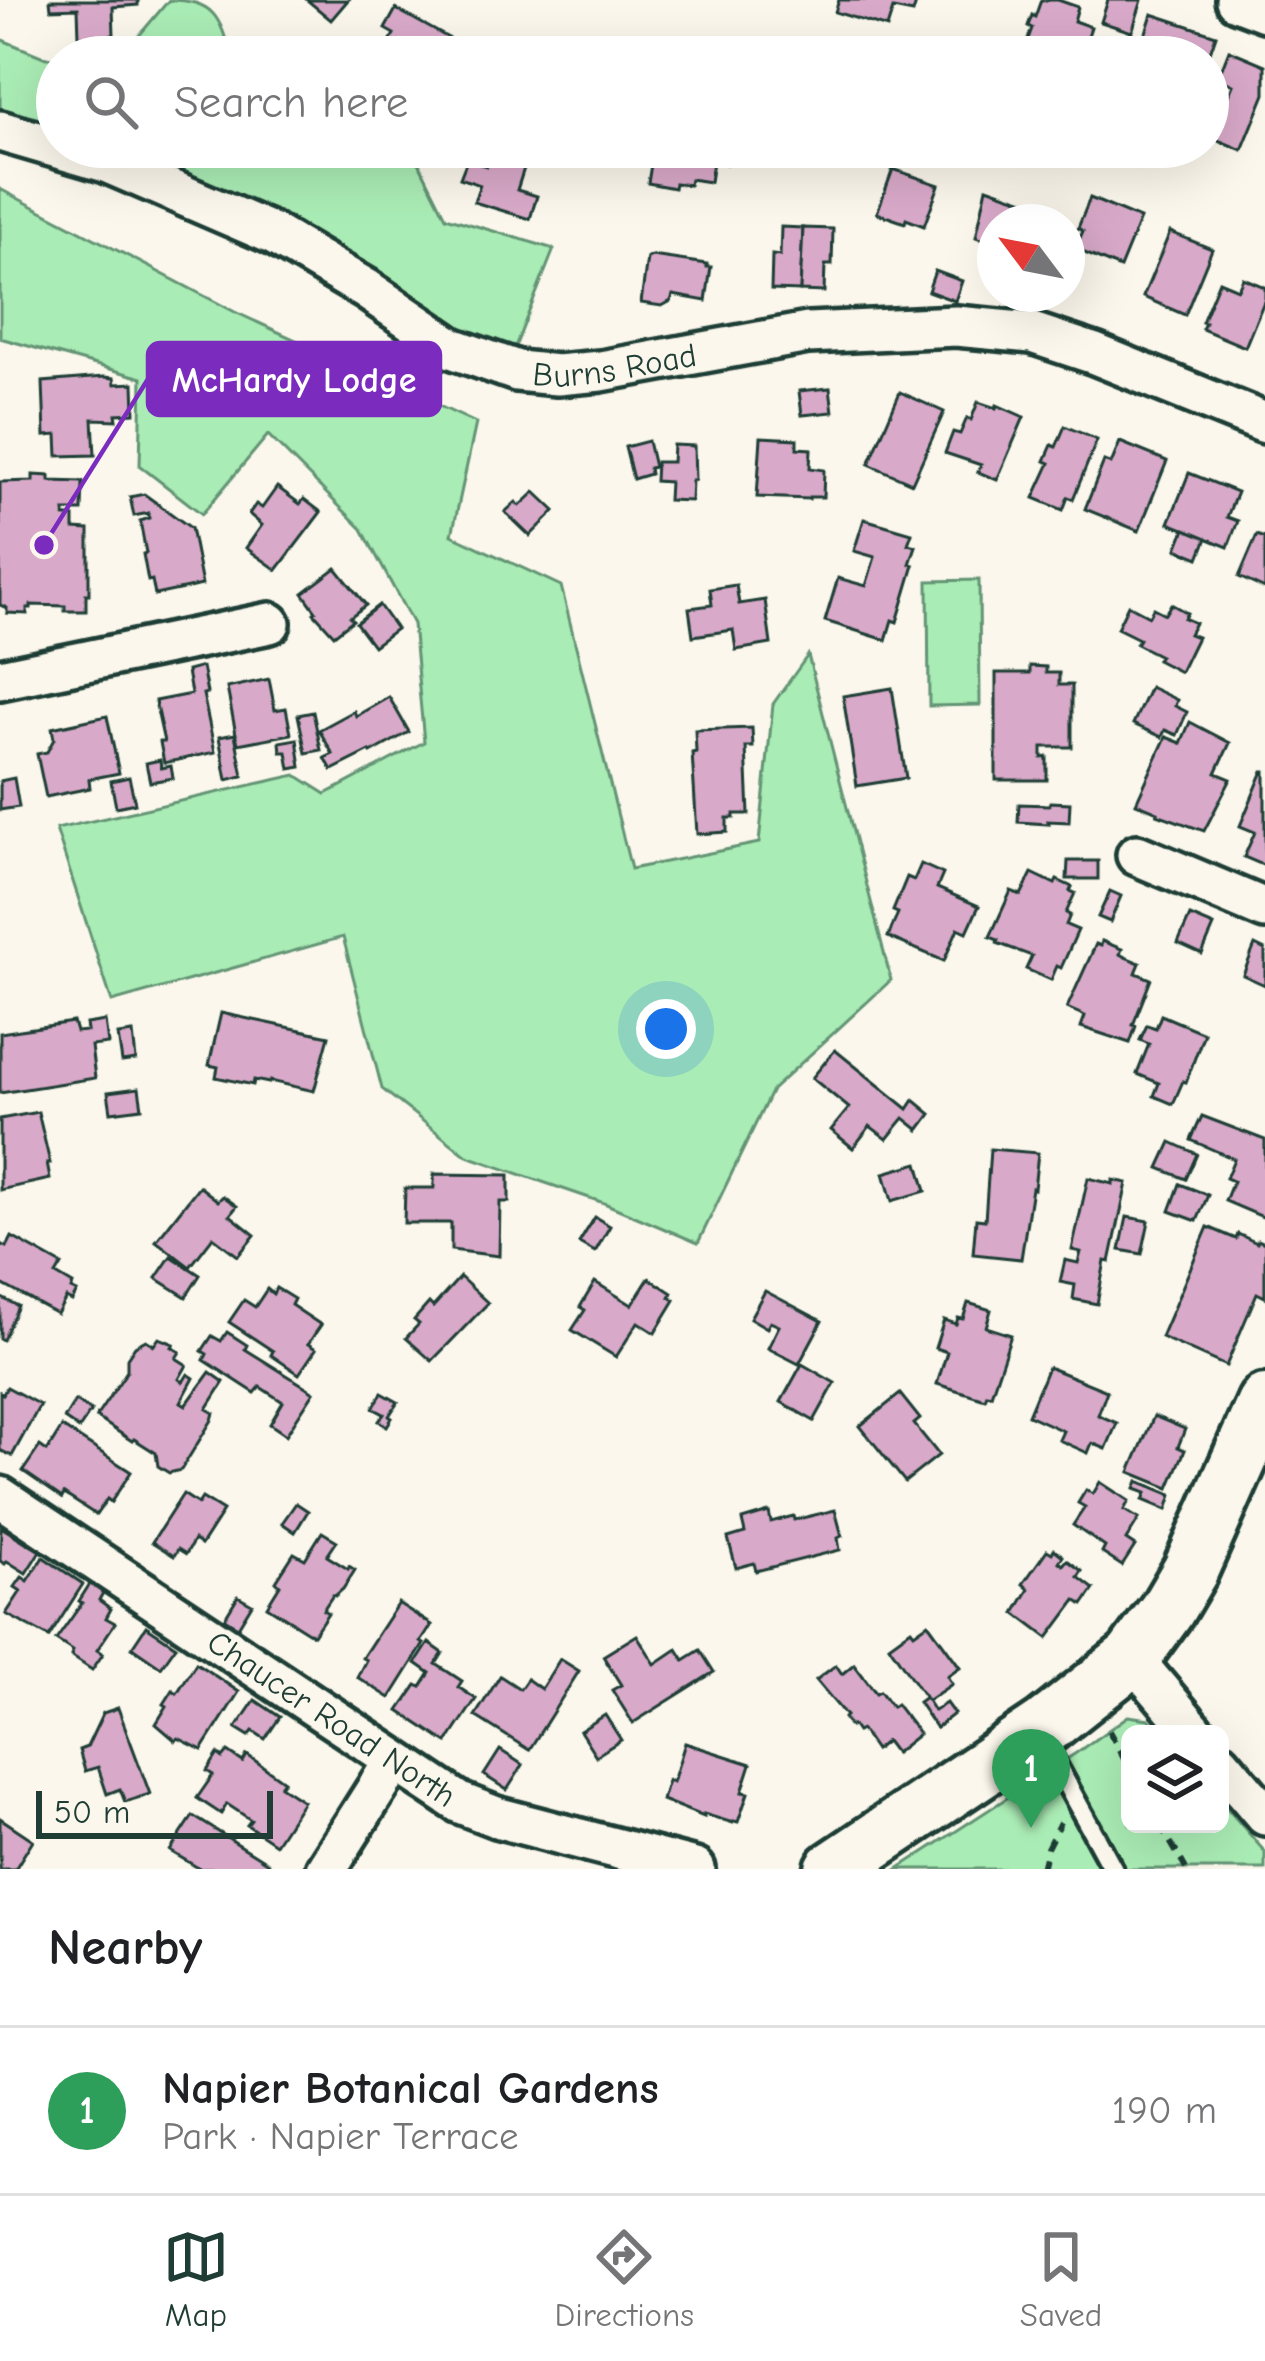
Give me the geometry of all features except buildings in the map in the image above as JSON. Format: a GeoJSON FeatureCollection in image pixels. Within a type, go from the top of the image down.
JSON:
{"type":"FeatureCollection","features":[{"type":"Feature","properties":{"kind":"street"},"geometry":{"type":"LineString","coordinates":[[1236,0],[1265,10]]}},
{"type":"Feature","properties":{"kind":"street","name":"Burns Road"},"geometry":{"type":"LineString","coordinates":[[0,131],[36,141]]}},
{"type":"Feature","properties":{"kind":"street","name":"Burns Road"},"geometry":{"type":"LineString","coordinates":[[122,168],[272,234],[452,348],[517,370],[557,375],[601,371],[808,333],[956,326],[1032,333],[1265,423]]}},
{"type":"Feature","properties":{"kind":"street"},"geometry":{"type":"LineString","coordinates":[[0,679],[270,623]]}},
{"type":"Feature","properties":{"kind":"street"},"geometry":{"type":"LineString","coordinates":[[1137,855],[1265,910]]}},
{"type":"Feature","properties":{"kind":"street"},"geometry":{"type":"LineString","coordinates":[[833,1869],[1082,1700],[1132,1658],[1190,1571],[1265,1402]]}},
{"type":"Feature","properties":{"kind":"street","name":"Chaucer Road North"},"geometry":{"type":"LineString","coordinates":[[0,1497],[460,1803],[496,1817],[694,1869]]}},
{"type":"Feature","properties":{"kind":"street"},"geometry":{"type":"LineString","coordinates":[[1132,1658],[1188,1725]]}},
{"type":"Feature","properties":{"kind":"street"},"geometry":{"type":"LineString","coordinates":[[326,1869],[394,1760]]}},
{"type":"Feature","properties":{"kind":"street"},"geometry":{"type":"LineString","coordinates":[[1229,1773],[1265,1815]]}},
{"type":"Feature","properties":{"kind":"lane"},"geometry":{"type":"LineString","coordinates":[[1038,1731],[1113,1869]]}},
{"type":"Feature","properties":{"kind":"path"},"geometry":{"type":"LineString","coordinates":[[1108,1730],[1121,1754]]}},
{"type":"Feature","properties":{"kind":"path"},"geometry":{"type":"LineString","coordinates":[[1042,1869],[1054,1830],[1076,1798]]}},
{"type":"Feature","properties":{"kind":"path"},"geometry":{"type":"LineString","coordinates":[[1165,1833],[1186,1869]]}},
{"type":"Feature","properties":{"kind":"green space"},"geometry":{"type":"Polygon","coordinates":[[[169,0],[205,7],[225,36],[139,36],[169,0]]]}},
{"type":"Feature","properties":{"kind":"green space"},"geometry":{"type":"Polygon","coordinates":[[[0,39],[36,54],[36,151],[0,139],[0,39]]]}},
{"type":"Feature","properties":{"kind":"green space"},"geometry":{"type":"Polygon","coordinates":[[[88,168],[422,168],[446,217],[554,249],[507,367],[421,337],[118,178],[88,168]]]}},
{"type":"Feature","properties":{"kind":"green space"},"geometry":{"type":"Polygon","coordinates":[[[0,189],[235,312],[476,423],[452,535],[561,586],[631,869],[759,843],[773,704],[808,655],[891,980],[772,1090],[698,1243],[604,1203],[467,1156],[382,1089],[343,937],[112,1002],[56,829],[296,775],[326,794],[424,742],[413,624],[362,529],[268,435],[202,514],[140,466],[142,378],[0,338],[0,189]]]}},
{"type":"Feature","properties":{"kind":"green space"},"geometry":{"type":"Polygon","coordinates":[[[979,580],[980,705],[929,706],[928,581],[979,580]]]}},
{"type":"Feature","properties":{"kind":"green space"},"geometry":{"type":"Polygon","coordinates":[[[1128,1716],[1149,1719],[1154,1725],[1121,1725],[1121,1833],[1229,1833],[1229,1810],[1265,1852],[1265,1869],[898,1869],[1128,1716]]]}},
{"type":"Feature","properties":{"kind":"place","name":"McHardy Lodge"},"geometry":{"type":"Point","coordinates":[44,545]}},
{"type":"Feature","properties":{"kind":"place","name":"Napier Botanical Gardens"},"geometry":{"type":"Point","coordinates":[1031,1828]}}]}
